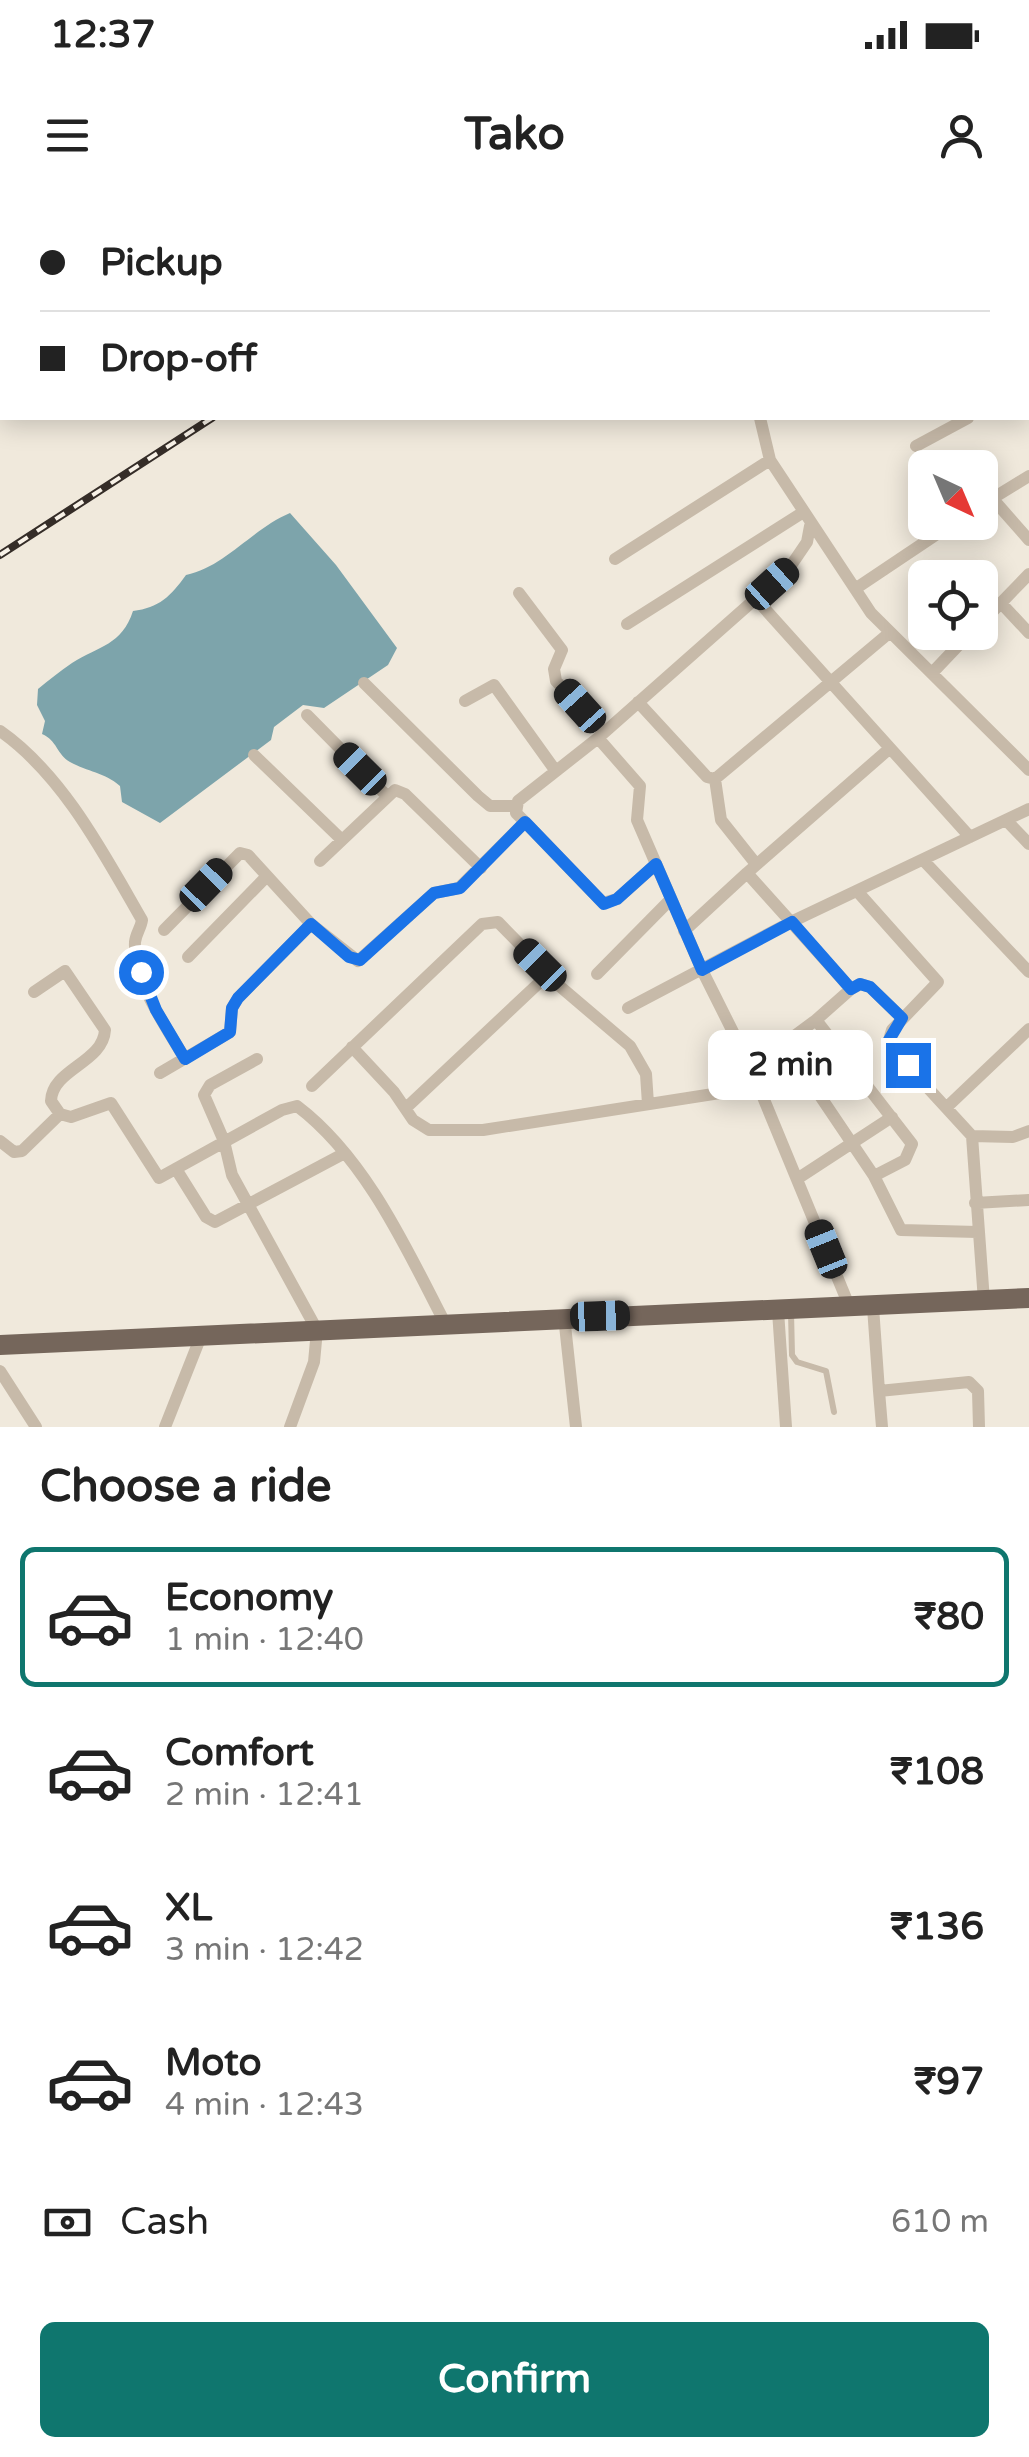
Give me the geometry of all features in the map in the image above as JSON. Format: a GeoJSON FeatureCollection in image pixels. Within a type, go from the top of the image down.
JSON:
{"type":"FeatureCollection","features":[{"type":"Feature","properties":{"kind":"main road"},"geometry":{"type":"LineString","coordinates":[[0,1345],[447,1327],[564,1316],[784,1311],[1029,1298]]}},
{"type":"Feature","properties":{"kind":"street"},"geometry":{"type":"LineString","coordinates":[[760,420],[770,460],[810,526],[888,634],[933,672],[1029,770]]}},
{"type":"Feature","properties":{"kind":"street"},"geometry":{"type":"LineString","coordinates":[[916,446],[964,420]]}},
{"type":"Feature","properties":{"kind":"street"},"geometry":{"type":"LineString","coordinates":[[615,559],[770,460]]}},
{"type":"Feature","properties":{"kind":"street"},"geometry":{"type":"LineString","coordinates":[[998,495],[1029,476]]}},
{"type":"Feature","properties":{"kind":"street"},"geometry":{"type":"LineString","coordinates":[[627,624],[802,512]]}},
{"type":"Feature","properties":{"kind":"street"},"geometry":{"type":"LineString","coordinates":[[998,513],[1029,540]]}},
{"type":"Feature","properties":{"kind":"street"},"geometry":{"type":"LineString","coordinates":[[364,683],[490,806],[514,806],[756,599],[800,556],[810,526]]}},
{"type":"Feature","properties":{"kind":"street"},"geometry":{"type":"LineString","coordinates":[[856,588],[928,540]]}},
{"type":"Feature","properties":{"kind":"street"},"geometry":{"type":"LineString","coordinates":[[1029,574],[1000,603],[1029,633]]}},
{"type":"Feature","properties":{"kind":"street"},"geometry":{"type":"LineString","coordinates":[[519,593],[562,650],[553,674],[556,681],[640,786],[637,820],[702,970],[752,1068],[850,1308]]}},
{"type":"Feature","properties":{"kind":"street"},"geometry":{"type":"LineString","coordinates":[[756,599],[970,837]]}},
{"type":"Feature","properties":{"kind":"street"},"geometry":{"type":"LineString","coordinates":[[714,779],[888,634]]}},
{"type":"Feature","properties":{"kind":"street"},"geometry":{"type":"LineString","coordinates":[[933,672],[954,650]]}},
{"type":"Feature","properties":{"kind":"street"},"geometry":{"type":"LineString","coordinates":[[465,701],[494,686],[555,770]]}},
{"type":"Feature","properties":{"kind":"street"},"geometry":{"type":"LineString","coordinates":[[638,702],[706,777],[714,779]]}},
{"type":"Feature","properties":{"kind":"street"},"geometry":{"type":"LineString","coordinates":[[306,716],[387,796]]}},
{"type":"Feature","properties":{"kind":"street"},"geometry":{"type":"LineString","coordinates":[[0,731],[35,759],[70,804],[142,920],[135,942],[141,972],[156,1010],[185,1059]]}},
{"type":"Feature","properties":{"kind":"street"},"geometry":{"type":"LineString","coordinates":[[684,930],[889,748]]}},
{"type":"Feature","properties":{"kind":"street"},"geometry":{"type":"LineString","coordinates":[[254,756],[342,840]]}},
{"type":"Feature","properties":{"kind":"street"},"geometry":{"type":"LineString","coordinates":[[714,779],[721,820],[752,868],[792,922],[851,989]]}},
{"type":"Feature","properties":{"kind":"street"},"geometry":{"type":"LineString","coordinates":[[320,861],[395,790],[405,794],[481,868]]}},
{"type":"Feature","properties":{"kind":"street"},"geometry":{"type":"LineString","coordinates":[[514,806],[604,904],[617,899],[656,864]]}},
{"type":"Feature","properties":{"kind":"street"},"geometry":{"type":"LineString","coordinates":[[628,1008],[792,922],[1029,809]]}},
{"type":"Feature","properties":{"kind":"street"},"geometry":{"type":"LineString","coordinates":[[1006,820],[1029,844]]}},
{"type":"Feature","properties":{"kind":"street"},"geometry":{"type":"LineString","coordinates":[[164,930],[240,853],[248,855],[311,924],[349,957],[360,960],[434,893],[455,892],[525,822]]}},
{"type":"Feature","properties":{"kind":"street"},"geometry":{"type":"LineString","coordinates":[[923,860],[1029,972]]}},
{"type":"Feature","properties":{"kind":"street"},"geometry":{"type":"LineString","coordinates":[[188,957],[267,876]]}},
{"type":"Feature","properties":{"kind":"street"},"geometry":{"type":"LineString","coordinates":[[857,891],[938,982],[902,1018],[889,1040],[894,1051],[972,1136],[984,1300]]}},
{"type":"Feature","properties":{"kind":"street"},"geometry":{"type":"LineString","coordinates":[[597,974],[670,899]]}},
{"type":"Feature","properties":{"kind":"street"},"geometry":{"type":"LineString","coordinates":[[312,1086],[490,920],[498,922],[543,972],[630,1046],[646,1074],[648,1104]]}},
{"type":"Feature","properties":{"kind":"street"},"geometry":{"type":"LineString","coordinates":[[160,1073],[230,1032],[232,1008],[238,998],[311,924]]}},
{"type":"Feature","properties":{"kind":"street"},"geometry":{"type":"LineString","coordinates":[[34,992],[65,970],[105,1030],[100,1048],[54,1087],[50,1100],[60,1114],[71,1117],[111,1103],[156,1177],[293,1106],[343,1154],[402,1240],[447,1327]]}},
{"type":"Feature","properties":{"kind":"street"},"geometry":{"type":"LineString","coordinates":[[406,1107],[540,982],[543,972]]}},
{"type":"Feature","properties":{"kind":"street"},"geometry":{"type":"LineString","coordinates":[[752,1068],[860,984],[870,987],[902,1018]]}},
{"type":"Feature","properties":{"kind":"street"},"geometry":{"type":"LineString","coordinates":[[816,1020],[912,1144],[911,1152],[874,1176]]}},
{"type":"Feature","properties":{"kind":"street"},"geometry":{"type":"LineString","coordinates":[[948,1106],[1029,1029]]}},
{"type":"Feature","properties":{"kind":"street"},"geometry":{"type":"LineString","coordinates":[[785,1044],[874,1176],[901,1230],[977,1232]]}},
{"type":"Feature","properties":{"kind":"street"},"geometry":{"type":"LineString","coordinates":[[352,1048],[423,1128],[483,1130],[758,1087]]}},
{"type":"Feature","properties":{"kind":"street"},"geometry":{"type":"LineString","coordinates":[[256,1059],[205,1090],[232,1174],[317,1330],[314,1362],[290,1427]]}},
{"type":"Feature","properties":{"kind":"street"},"geometry":{"type":"LineString","coordinates":[[0,1142],[14,1152],[22,1151],[60,1114]]}},
{"type":"Feature","properties":{"kind":"street"},"geometry":{"type":"LineString","coordinates":[[798,1179],[892,1117]]}},
{"type":"Feature","properties":{"kind":"street"},"geometry":{"type":"LineString","coordinates":[[972,1136],[1013,1137],[1029,1131]]}},
{"type":"Feature","properties":{"kind":"street"},"geometry":{"type":"LineString","coordinates":[[176,1169],[212,1222],[250,1206],[343,1154]]}},
{"type":"Feature","properties":{"kind":"street"},"geometry":{"type":"LineString","coordinates":[[975,1203],[1029,1200]]}},
{"type":"Feature","properties":{"kind":"street"},"geometry":{"type":"LineString","coordinates":[[873,1307],[882,1427]]}},
{"type":"Feature","properties":{"kind":"street"},"geometry":{"type":"LineString","coordinates":[[784,1311],[786,1427]]}},
{"type":"Feature","properties":{"kind":"street"},"geometry":{"type":"LineString","coordinates":[[564,1316],[576,1427]]}},
{"type":"Feature","properties":{"kind":"street"},"geometry":{"type":"LineString","coordinates":[[165,1427],[201,1336]]}},
{"type":"Feature","properties":{"kind":"street"},"geometry":{"type":"LineString","coordinates":[[0,1371],[36,1427]]}},
{"type":"Feature","properties":{"kind":"street"},"geometry":{"type":"LineString","coordinates":[[879,1391],[968,1382],[978,1391],[980,1427]]}},
{"type":"Feature","properties":{"kind":"lane"},"geometry":{"type":"LineString","coordinates":[[784,1311],[792,1355],[798,1362],[826,1371],[834,1412]]}},
{"type":"Feature","properties":{"kind":"water"},"geometry":{"type":"Polygon","coordinates":[[[290,513],[336,565],[397,648],[388,665],[324,708],[303,705],[274,727],[271,740],[160,823],[122,802],[120,786],[62,756],[42,734],[45,721],[37,705],[38,689],[72,663],[116,638],[133,611],[157,604],[186,575],[213,564],[290,513]]]}},
{"type":"Feature","properties":{"kind":"railway"},"geometry":{"type":"LineString","coordinates":[[0,555],[209,420]]}},
{"type":"Feature","properties":{"kind":"route"},"geometry":{"type":"LineString","coordinates":[[141,972],[156,1010],[185,1059],[230,1032],[232,1008],[238,998],[311,924],[349,957],[360,960],[434,893],[450,893],[460,888],[525,822],[604,904],[617,899],[656,864],[702,970],[792,922],[851,989],[860,984],[870,987],[902,1018],[889,1040],[908,1065]]}}]}
